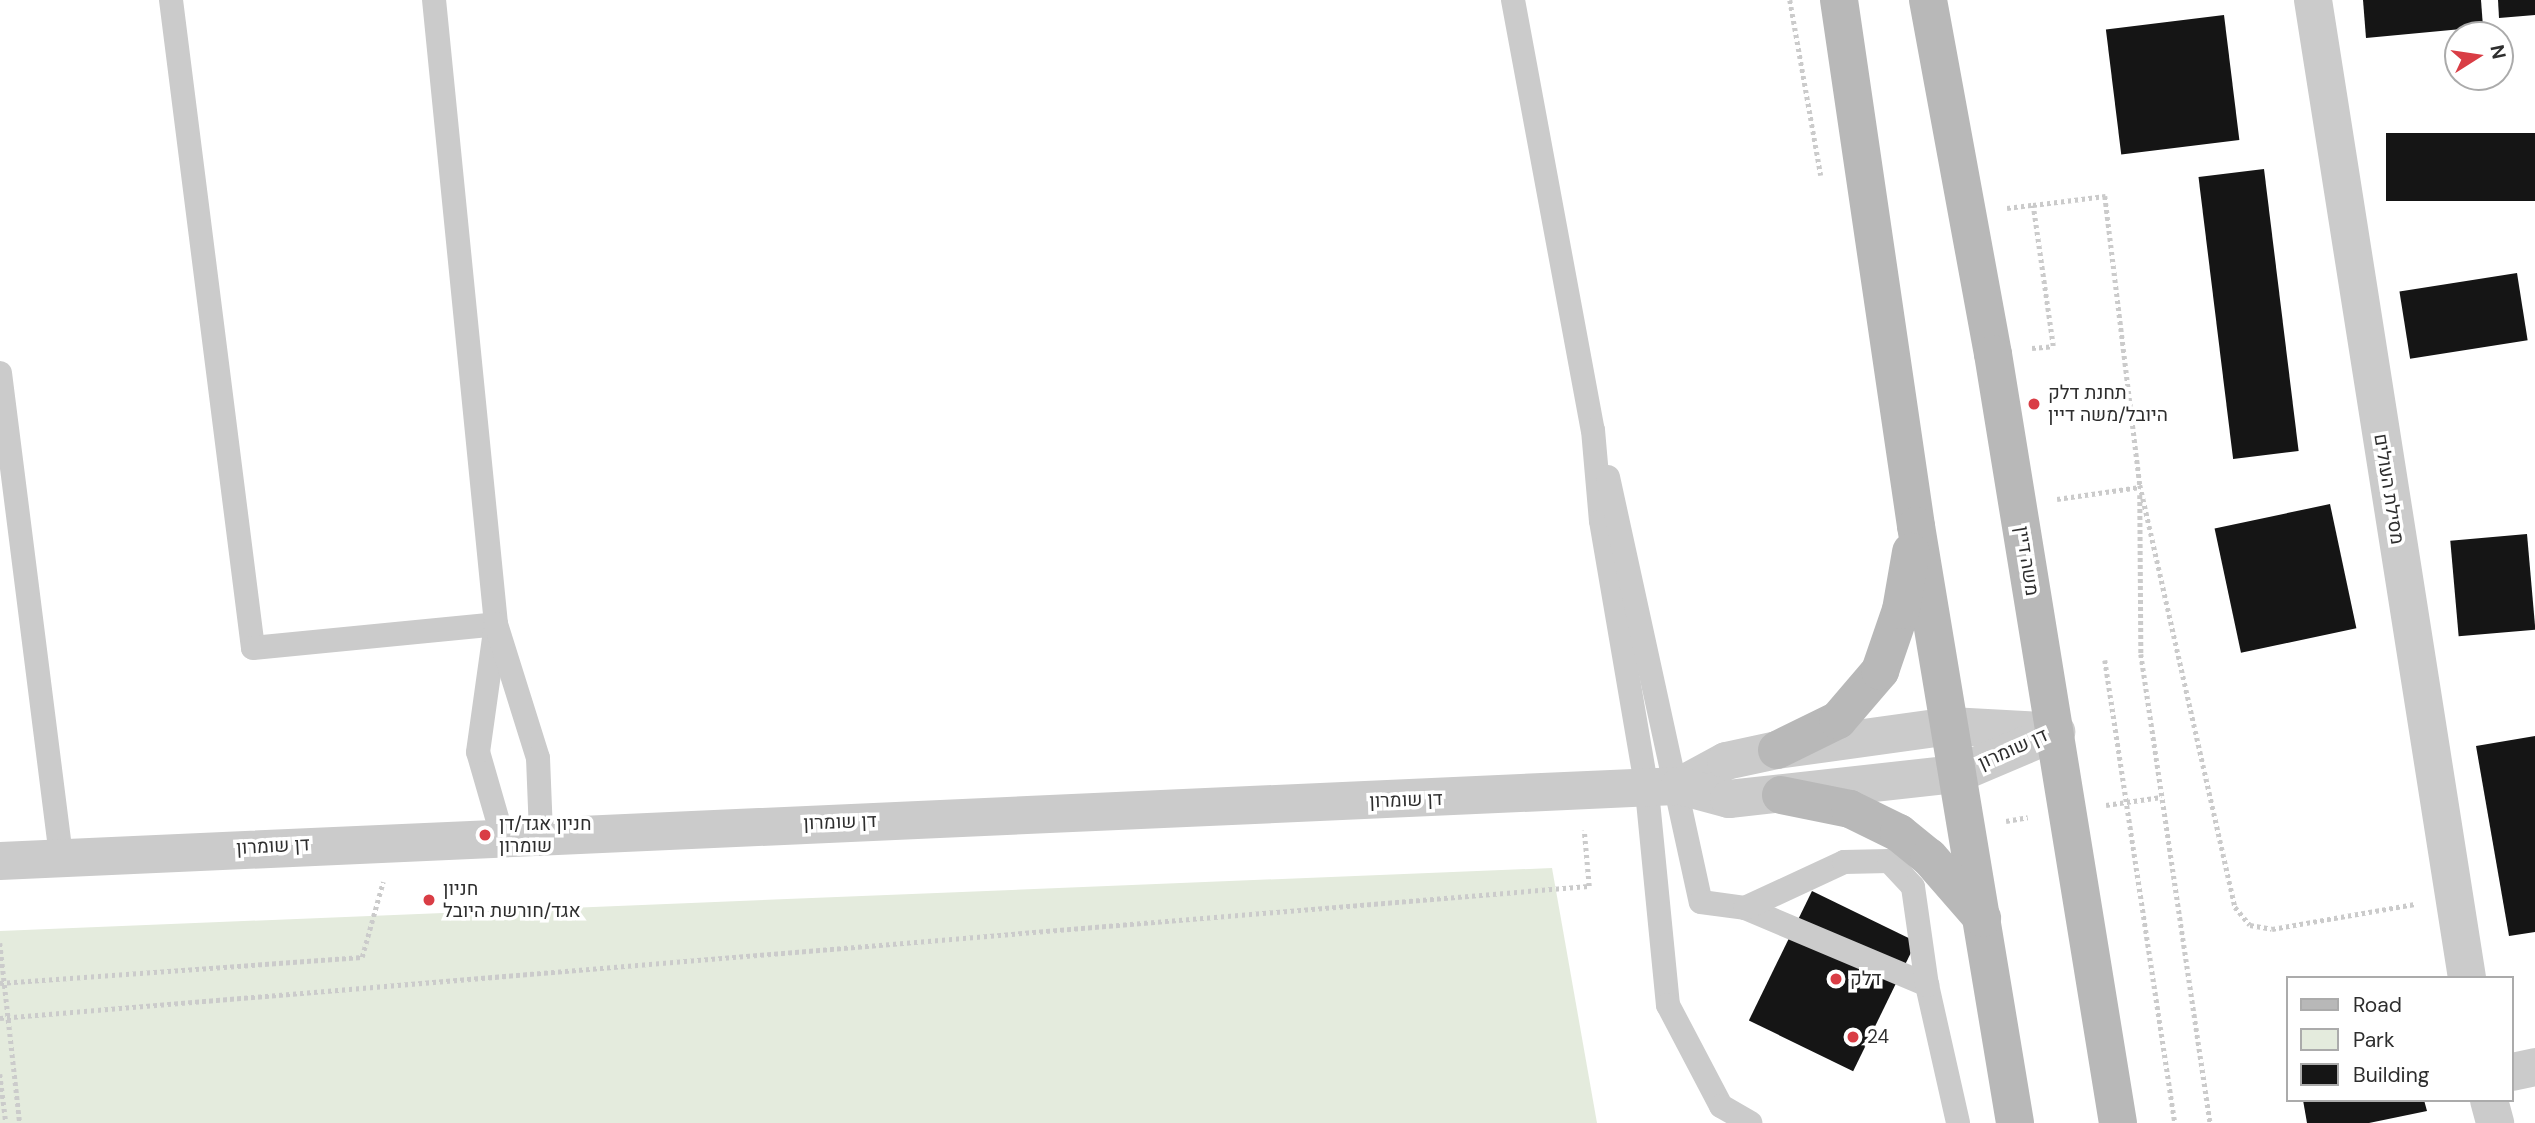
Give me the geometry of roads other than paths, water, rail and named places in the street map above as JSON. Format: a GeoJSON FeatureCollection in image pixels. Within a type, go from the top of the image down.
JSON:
{"type":"FeatureCollection","features":[{"type":"Feature","properties":{"kind":"main road"},"geometry":{"type":"LineString","coordinates":[[1839,0],[1916,526],[2015,1123]]}},
{"type":"Feature","properties":{"kind":"main road","name":"משה דיין"},"geometry":{"type":"LineString","coordinates":[[1928,0],[1993,354],[2119,1123]]}},
{"type":"Feature","properties":{"kind":"main road"},"geometry":{"type":"LineString","coordinates":[[1777,750],[1838,720],[1880,671],[1901,610],[1916,526]]}},
{"type":"Feature","properties":{"kind":"main road"},"geometry":{"type":"LineString","coordinates":[[1781,796],[1850,809],[1899,833],[1929,857],[1982,918]]}},
{"type":"Feature","properties":{"kind":"street","name":"מסילת העולים"},"geometry":{"type":"LineString","coordinates":[[2313,0],[2467,976]]}},
{"type":"Feature","properties":{"kind":"street","name":"דן שומרון"},"geometry":{"type":"LineString","coordinates":[[1663,788],[1726,761],[1777,750],[1950,726],[2056,732]]}},
{"type":"Feature","properties":{"kind":"street","name":"דן שומרון"},"geometry":{"type":"LineString","coordinates":[[0,861],[502,835],[1663,788],[1729,799],[1781,796],[1957,774],[2056,732]]}},
{"type":"Feature","properties":{"kind":"street"},"geometry":{"type":"LineString","coordinates":[[2514,1072],[2535,1068]]}},
{"type":"Feature","properties":{"kind":"street"},"geometry":{"type":"LineString","coordinates":[[2490,1102],[2496,1123]]}},
{"type":"Feature","properties":{"kind":"lane"},"geometry":{"type":"LineString","coordinates":[[171,0],[253,648],[496,624]]}},
{"type":"Feature","properties":{"kind":"lane"},"geometry":{"type":"LineString","coordinates":[[434,0],[496,624],[538,758],[541,834]]}},
{"type":"Feature","properties":{"kind":"lane"},"geometry":{"type":"LineString","coordinates":[[1513,0],[1593,430],[1601,521],[1663,788],[1702,902],[1745,908],[1927,985]]}},
{"type":"Feature","properties":{"kind":"lane"},"geometry":{"type":"LineString","coordinates":[[0,373],[61,856]]}},
{"type":"Feature","properties":{"kind":"lane"},"geometry":{"type":"LineString","coordinates":[[1593,430],[1620,518],[1663,788],[1668,1005],[1721,1106],[1750,1123]]}},
{"type":"Feature","properties":{"kind":"lane"},"geometry":{"type":"LineString","coordinates":[[496,624],[478,752],[502,835]]}},
{"type":"Feature","properties":{"kind":"lane"},"geometry":{"type":"LineString","coordinates":[[1745,908],[1844,862],[1889,860],[1913,887],[1927,985],[1958,1123]]}},
{"type":"Feature","properties":{"kind":"place","name":"תחנת דלק היובל/משה דיין"},"geometry":{"type":"Point","coordinates":[2034,404]}},
{"type":"Feature","properties":{"kind":"place","name":"חניון אגד/דן שומרון"},"geometry":{"type":"Point","coordinates":[485,835]}},
{"type":"Feature","properties":{"kind":"place","name":"חניון אגד/חורשת היובל"},"geometry":{"type":"Point","coordinates":[429,900]}},
{"type":"Feature","properties":{"kind":"place","name":"דלק"},"geometry":{"type":"Point","coordinates":[1836,979]}},
{"type":"Feature","properties":{"kind":"place","name":"24"},"geometry":{"type":"Point","coordinates":[1853,1037]}}]}
